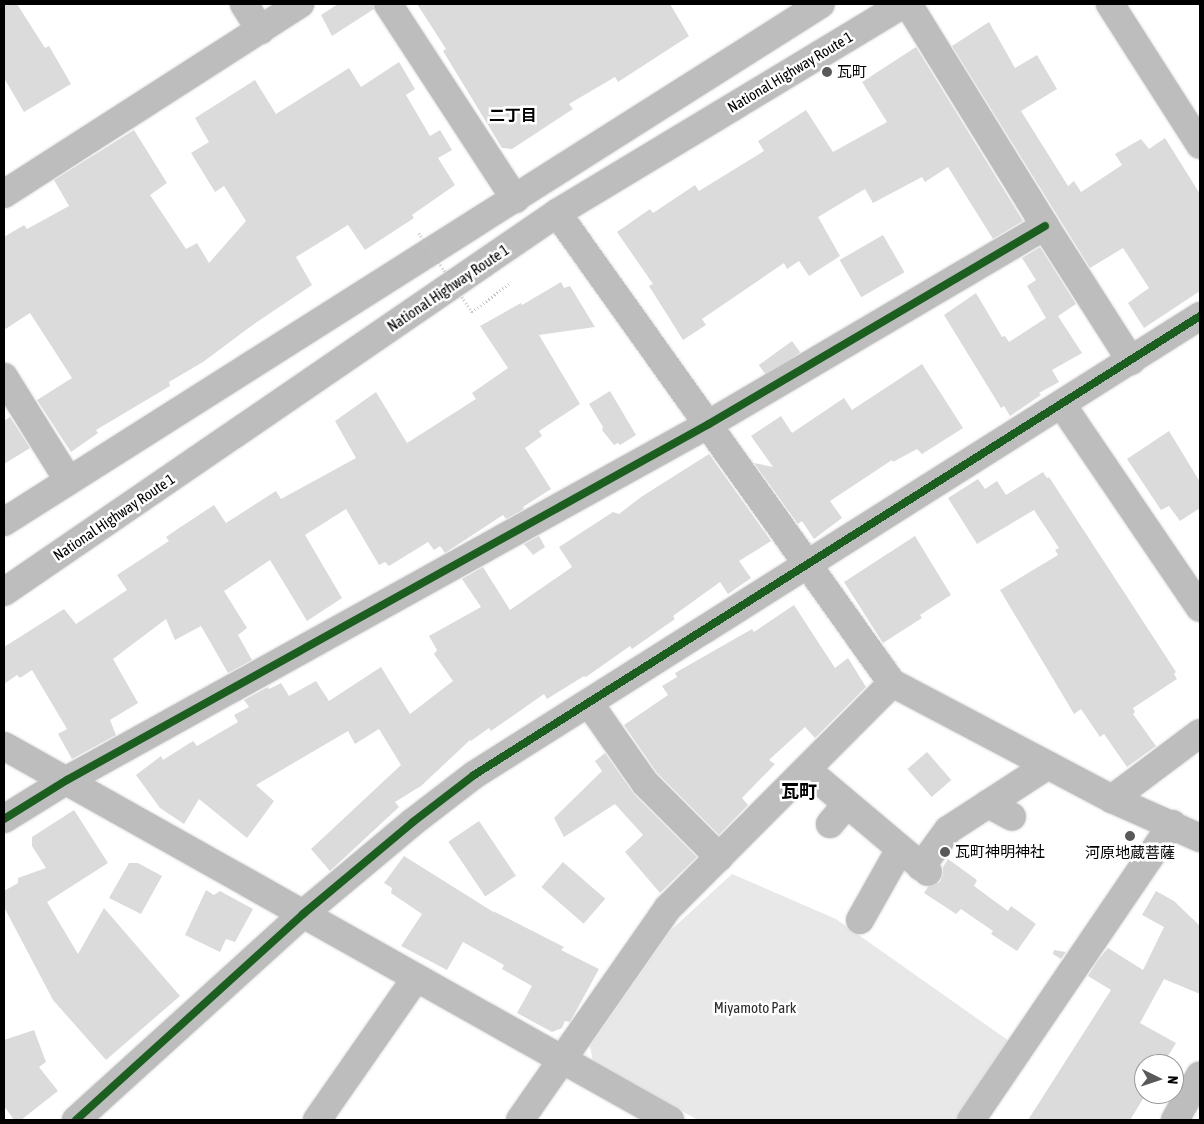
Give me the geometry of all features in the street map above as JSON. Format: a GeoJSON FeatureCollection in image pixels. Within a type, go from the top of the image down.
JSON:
{"type":"FeatureCollection","features":[{"type":"Feature","properties":{"kind":"main road"},"geometry":{"type":"LineString","coordinates":[[244,4],[260,30]]}},
{"type":"Feature","properties":{"kind":"main road"},"geometry":{"type":"LineString","coordinates":[[4,194],[300,4]]}},
{"type":"Feature","properties":{"kind":"main road"},"geometry":{"type":"LineString","coordinates":[[388,4],[515,199]]}},
{"type":"Feature","properties":{"kind":"main road"},"geometry":{"type":"LineString","coordinates":[[4,522],[822,4]]}},
{"type":"Feature","properties":{"kind":"main road"},"geometry":{"type":"LineString","coordinates":[[906,4],[1131,362]]}},
{"type":"Feature","properties":{"kind":"main road","name":"National Highway Route 1"},"geometry":{"type":"LineString","coordinates":[[4,592],[556,213],[906,4]]}},
{"type":"Feature","properties":{"kind":"main road"},"geometry":{"type":"LineString","coordinates":[[1110,4],[1200,145]]}},
{"type":"Feature","properties":{"kind":"main road"},"geometry":{"type":"LineString","coordinates":[[556,213],[709,424],[807,566],[892,683],[1112,799],[1200,838]]}},
{"type":"Feature","properties":{"kind":"main road"},"geometry":{"type":"LineString","coordinates":[[4,819],[67,780],[709,424],[1045,226]]}},
{"type":"Feature","properties":{"kind":"main road"},"geometry":{"type":"LineString","coordinates":[[76,1120],[303,914],[413,822],[474,775],[1131,362],[1200,316]]}},
{"type":"Feature","properties":{"kind":"main road"},"geometry":{"type":"LineString","coordinates":[[4,377],[68,480]]}},
{"type":"Feature","properties":{"kind":"main road"},"geometry":{"type":"LineString","coordinates":[[1062,405],[1200,608]]}},
{"type":"Feature","properties":{"kind":"main road"},"geometry":{"type":"LineString","coordinates":[[520,1120],[668,908],[892,683]]}},
{"type":"Feature","properties":{"kind":"main road"},"geometry":{"type":"LineString","coordinates":[[589,703],[644,783],[719,857]]}},
{"type":"Feature","properties":{"kind":"main road"},"geometry":{"type":"LineString","coordinates":[[1112,799],[1200,733]]}},
{"type":"Feature","properties":{"kind":"main road"},"geometry":{"type":"LineString","coordinates":[[4,746],[561,1061],[670,1120]]}},
{"type":"Feature","properties":{"kind":"main road"},"geometry":{"type":"LineString","coordinates":[[807,770],[839,814],[900,849],[925,870],[948,830],[1048,765]]}},
{"type":"Feature","properties":{"kind":"main road"},"geometry":{"type":"LineString","coordinates":[[988,804],[1012,817]]}},
{"type":"Feature","properties":{"kind":"main road"},"geometry":{"type":"LineString","coordinates":[[970,1120],[1172,824]]}},
{"type":"Feature","properties":{"kind":"main road"},"geometry":{"type":"LineString","coordinates":[[860,920],[900,849]]}},
{"type":"Feature","properties":{"kind":"main road"},"geometry":{"type":"LineString","coordinates":[[318,1120],[416,978]]}},
{"type":"Feature","properties":{"kind":"main road"},"geometry":{"type":"LineString","coordinates":[[1175,1120],[1200,1075]]}},
{"type":"Feature","properties":{"kind":"path"},"geometry":{"type":"LineString","coordinates":[[420,233],[472,312],[515,280]]}},
{"type":"Feature","properties":{"kind":"green space","name":"Miyamoto Park"},"geometry":{"type":"Polygon","coordinates":[[[732,874],[836,919],[1009,1041],[957,1120],[698,1120],[593,1062],[590,1046],[671,930],[732,874]]]}},
{"type":"Feature","properties":{"kind":"building"},"geometry":{"type":"Polygon","coordinates":[[[4,4],[17,4],[45,48],[49,46],[71,84],[24,112],[4,78],[4,4]]]}},
{"type":"Feature","properties":{"kind":"building"},"geometry":{"type":"Polygon","coordinates":[[[338,4],[373,4],[374,9],[332,36],[321,15],[338,4]]]}},
{"type":"Feature","properties":{"kind":"building"},"geometry":{"type":"Polygon","coordinates":[[[417,4],[670,4],[689,36],[618,82],[615,77],[569,104],[573,109],[512,149],[502,148],[443,51],[446,49],[417,4]]]}},
{"type":"Feature","properties":{"kind":"building"},"geometry":{"type":"Polygon","coordinates":[[[989,22],[1015,68],[1037,55],[1057,89],[1021,111],[1068,186],[1074,181],[1081,192],[1122,165],[1115,154],[1141,139],[1149,149],[1165,138],[1200,194],[1200,291],[1144,328],[1128,303],[1149,288],[1123,248],[1090,268],[952,46],[989,22]]]}},
{"type":"Feature","properties":{"kind":"building"},"geometry":{"type":"Polygon","coordinates":[[[916,47],[1023,221],[993,239],[948,167],[925,182],[922,177],[873,203],[865,189],[818,217],[840,256],[809,276],[799,261],[787,269],[784,263],[702,319],[706,325],[683,340],[649,286],[653,284],[617,232],[650,209],[653,213],[695,185],[699,191],[764,151],[758,141],[806,110],[833,152],[887,122],[862,82],[916,47]]]}},
{"type":"Feature","properties":{"kind":"building"},"geometry":{"type":"Polygon","coordinates":[[[399,62],[415,89],[406,95],[430,136],[440,130],[452,150],[438,158],[455,185],[412,215],[414,218],[365,250],[348,225],[296,257],[312,285],[254,324],[203,362],[169,382],[170,386],[96,430],[98,433],[71,452],[37,400],[72,378],[30,313],[4,330],[4,237],[24,225],[27,229],[69,206],[54,180],[134,130],[167,183],[150,195],[186,249],[197,243],[209,263],[246,221],[224,186],[215,192],[191,153],[209,142],[195,118],[255,80],[276,114],[349,68],[361,87],[399,62]]]}},
{"type":"Feature","properties":{"kind":"building"},"geometry":{"type":"Polygon","coordinates":[[[883,235],[904,272],[861,297],[840,260],[883,235]]]}},
{"type":"Feature","properties":{"kind":"building"},"geometry":{"type":"Polygon","coordinates":[[[1040,247],[1076,304],[1058,316],[1082,353],[1052,370],[1059,382],[1039,393],[1041,395],[1010,416],[1004,406],[1001,408],[944,315],[976,293],[1002,337],[1005,336],[1009,342],[1046,318],[1027,286],[1036,280],[1022,258],[1040,247]]]}},
{"type":"Feature","properties":{"kind":"building"},"geometry":{"type":"Polygon","coordinates":[[[561,282],[564,288],[570,286],[595,327],[539,335],[580,404],[539,431],[542,436],[525,448],[551,489],[523,507],[524,509],[506,519],[503,515],[445,553],[440,546],[434,550],[428,542],[389,566],[385,562],[379,565],[346,509],[305,535],[342,598],[307,621],[270,560],[224,591],[247,628],[238,635],[252,660],[228,673],[201,626],[175,640],[166,619],[113,659],[138,703],[110,720],[116,735],[72,759],[58,734],[67,729],[32,670],[20,678],[17,675],[4,684],[4,647],[64,609],[76,624],[127,590],[117,575],[169,541],[166,537],[214,505],[226,523],[276,491],[281,499],[356,458],[335,421],[376,392],[407,443],[476,399],[472,393],[508,368],[480,326],[521,303],[522,305],[561,282]]]}},
{"type":"Feature","properties":{"kind":"building"},"geometry":{"type":"Polygon","coordinates":[[[792,341],[800,352],[767,376],[759,365],[792,341]]]}},
{"type":"Feature","properties":{"kind":"building"},"geometry":{"type":"Polygon","coordinates":[[[922,364],[963,428],[922,454],[917,449],[893,462],[892,460],[830,501],[842,518],[814,539],[802,521],[798,524],[754,463],[773,467],[751,436],[781,416],[792,433],[844,398],[852,410],[922,364]]]}},
{"type":"Feature","properties":{"kind":"building"},"geometry":{"type":"Polygon","coordinates":[[[610,391],[636,435],[620,445],[618,443],[614,445],[602,430],[603,427],[589,404],[610,391]]]}},
{"type":"Feature","properties":{"kind":"building"},"geometry":{"type":"Polygon","coordinates":[[[10,417],[30,448],[4,464],[4,421],[10,417]]]}},
{"type":"Feature","properties":{"kind":"building"},"geometry":{"type":"Polygon","coordinates":[[[1169,431],[1200,482],[1200,508],[1180,521],[1169,506],[1161,510],[1127,459],[1169,431]]]}},
{"type":"Feature","properties":{"kind":"building"},"geometry":{"type":"Polygon","coordinates":[[[709,454],[771,541],[739,561],[751,578],[728,594],[720,582],[673,616],[675,619],[632,649],[630,646],[586,677],[584,676],[547,699],[544,694],[491,731],[489,728],[470,740],[421,786],[395,802],[399,807],[330,871],[311,849],[401,765],[379,729],[355,744],[348,731],[256,785],[274,801],[247,838],[199,799],[184,824],[160,808],[136,775],[161,756],[163,760],[193,741],[197,746],[238,722],[234,715],[249,707],[244,700],[268,687],[269,689],[281,683],[289,696],[316,681],[329,701],[381,667],[410,714],[453,681],[434,654],[437,650],[429,636],[481,607],[462,579],[483,567],[510,610],[572,567],[559,547],[613,512],[619,514],[641,497],[709,454]]]}},
{"type":"Feature","properties":{"kind":"building"},"geometry":{"type":"Polygon","coordinates":[[[1043,472],[1047,478],[1049,477],[1176,672],[1174,674],[1177,679],[1133,708],[1135,712],[1133,714],[1156,746],[1127,767],[1104,734],[1100,737],[1081,709],[1074,714],[1000,590],[1058,555],[1055,550],[1059,548],[1034,510],[977,544],[948,498],[978,479],[985,489],[997,481],[1006,495],[1043,472]]]}},
{"type":"Feature","properties":{"kind":"building"},"geometry":{"type":"Polygon","coordinates":[[[539,536],[545,547],[533,555],[524,544],[539,536]]]}},
{"type":"Feature","properties":{"kind":"building"},"geometry":{"type":"Polygon","coordinates":[[[915,536],[951,595],[920,615],[922,618],[883,643],[844,582],[915,536]]]}},
{"type":"Feature","properties":{"kind":"building"},"geometry":{"type":"Polygon","coordinates":[[[794,605],[835,668],[848,658],[866,687],[815,738],[805,727],[769,760],[775,764],[742,798],[748,805],[719,835],[657,773],[624,725],[668,695],[662,686],[677,677],[675,673],[752,629],[754,632],[794,605]]]}},
{"type":"Feature","properties":{"kind":"building"},"geometry":{"type":"Polygon","coordinates":[[[927,752],[951,780],[932,797],[907,769],[927,752]]]}},
{"type":"Feature","properties":{"kind":"building"},"geometry":{"type":"Polygon","coordinates":[[[605,753],[634,794],[697,857],[660,893],[625,852],[643,835],[615,804],[564,837],[554,818],[602,771],[595,761],[605,753]]]}},
{"type":"Feature","properties":{"kind":"building"},"geometry":{"type":"Polygon","coordinates":[[[74,810],[108,863],[47,902],[78,954],[104,908],[180,996],[106,1060],[53,1000],[4,907],[4,891],[18,883],[18,878],[46,868],[32,846],[32,837],[74,810]]]}},
{"type":"Feature","properties":{"kind":"building"},"geometry":{"type":"Polygon","coordinates":[[[479,821],[516,876],[485,896],[448,842],[479,821]]]}},
{"type":"Feature","properties":{"kind":"building"},"geometry":{"type":"Polygon","coordinates":[[[404,856],[495,913],[493,911],[564,947],[561,950],[599,969],[570,1022],[565,1021],[562,1028],[552,1032],[517,1013],[532,986],[502,969],[504,965],[463,942],[447,970],[401,946],[422,914],[391,893],[392,888],[384,883],[404,856]]]}},
{"type":"Feature","properties":{"kind":"building"},"geometry":{"type":"Polygon","coordinates":[[[948,859],[977,880],[974,886],[1008,911],[1011,906],[1036,924],[1017,951],[991,934],[993,931],[961,909],[956,914],[924,893],[928,887],[940,882],[943,867],[948,859]]]}},
{"type":"Feature","properties":{"kind":"building"},"geometry":{"type":"Polygon","coordinates":[[[563,862],[605,899],[584,924],[541,887],[563,862]]]}},
{"type":"Feature","properties":{"kind":"building"},"geometry":{"type":"Polygon","coordinates":[[[129,863],[138,863],[162,876],[141,914],[109,898],[129,863]]]}},
{"type":"Feature","properties":{"kind":"building"},"geometry":{"type":"Polygon","coordinates":[[[206,890],[214,895],[220,891],[253,909],[235,942],[226,939],[220,952],[185,935],[206,890]]]}},
{"type":"Feature","properties":{"kind":"building"},"geometry":{"type":"Polygon","coordinates":[[[1156,891],[1174,901],[1200,926],[1200,994],[1164,979],[1140,1023],[1176,1043],[1169,1054],[1134,1054],[1134,1104],[1140,1104],[1130,1120],[1028,1120],[1111,990],[1088,976],[1098,960],[1108,948],[1143,970],[1164,927],[1142,915],[1156,891]]]}},
{"type":"Feature","properties":{"kind":"building"},"geometry":{"type":"Polygon","coordinates":[[[1054,950],[1066,952],[1061,959],[1053,954],[1054,950]]]}},
{"type":"Feature","properties":{"kind":"building"},"geometry":{"type":"Polygon","coordinates":[[[34,1030],[46,1062],[39,1067],[58,1091],[21,1120],[14,1120],[4,1106],[4,1040],[34,1030]]]}},
{"type":"Feature","properties":{"kind":"cycle path"},"geometry":{"type":"LineString","coordinates":[[4,819],[67,780],[709,424],[1045,226]]}},
{"type":"Feature","properties":{"kind":"cycle path"},"geometry":{"type":"LineString","coordinates":[[76,1120],[303,914],[413,822],[474,775],[1200,316]]}},
{"type":"Feature","properties":{"kind":"place","name":"瓦町"},"geometry":{"type":"Point","coordinates":[827,72]}},
{"type":"Feature","properties":{"kind":"place","name":"河原地蔵菩薩"},"geometry":{"type":"Point","coordinates":[1130,836]}},
{"type":"Feature","properties":{"kind":"place","name":"瓦町神明神社"},"geometry":{"type":"Point","coordinates":[945,852]}},
{"type":"Feature","properties":{"kind":"district","name":"二丁目"},"geometry":{"type":"Point","coordinates":[513,115]}},
{"type":"Feature","properties":{"kind":"district","name":"瓦町"},"geometry":{"type":"Point","coordinates":[799,792]}}]}
